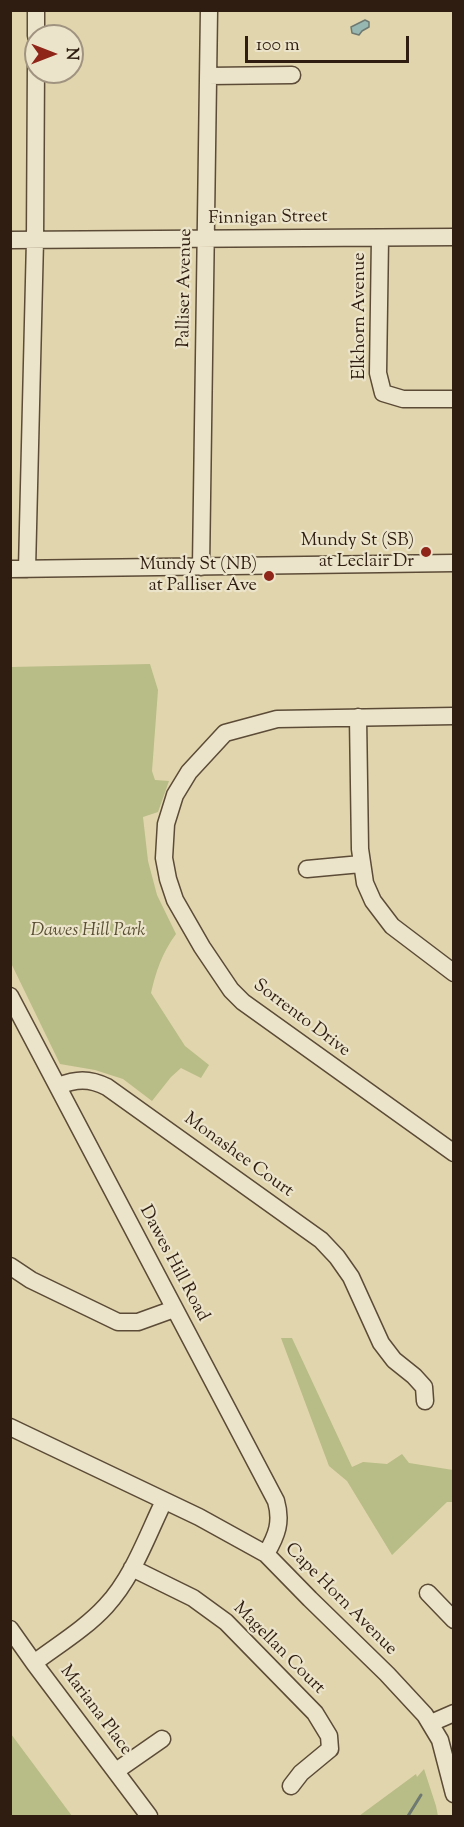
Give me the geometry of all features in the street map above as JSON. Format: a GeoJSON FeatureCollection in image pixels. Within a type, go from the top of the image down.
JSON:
{"type":"FeatureCollection","features":[{"type":"Feature","properties":{"kind":"street","name":"Palliser Avenue"},"geometry":{"type":"LineString","coordinates":[[201,567],[209,10]]}},
{"type":"Feature","properties":{"kind":"street"},"geometry":{"type":"LineString","coordinates":[[208,76],[292,75]]}},
{"type":"Feature","properties":{"kind":"street"},"geometry":{"type":"LineString","coordinates":[[36,84],[35,240],[19,569],[453,563]]}},
{"type":"Feature","properties":{"kind":"street","name":"Finnigan Street"},"geometry":{"type":"LineString","coordinates":[[10,240],[453,237]]}},
{"type":"Feature","properties":{"kind":"street","name":"Elkhorn Avenue"},"geometry":{"type":"LineString","coordinates":[[380,238],[378,373],[383,393],[403,399],[453,399]]}},
{"type":"Feature","properties":{"kind":"street","name":"Sorrento Drive"},"geometry":{"type":"LineString","coordinates":[[453,716],[277,719],[225,733],[198,760],[175,795],[165,834],[164,858],[168,879],[176,900],[202,947],[231,990],[243,1002],[453,1153]]}},
{"type":"Feature","properties":{"kind":"street"},"geometry":{"type":"LineString","coordinates":[[358,717],[361,864],[365,883],[382,915],[405,937],[453,973]]}},
{"type":"Feature","properties":{"kind":"street"},"geometry":{"type":"LineString","coordinates":[[307,869],[361,864]]}},
{"type":"Feature","properties":{"kind":"street","name":"Dawes Hill Road"},"geometry":{"type":"LineString","coordinates":[[10,996],[276,1501],[279,1524],[274,1541],[266,1554]]}},
{"type":"Feature","properties":{"kind":"street","name":"Monashee Court"},"geometry":{"type":"LineString","coordinates":[[58,1086],[81,1079],[107,1087],[321,1240],[332,1250],[351,1277],[381,1343],[394,1360],[424,1387],[425,1401]]}},
{"type":"Feature","properties":{"kind":"street"},"geometry":{"type":"LineString","coordinates":[[10,1266],[31,1280],[118,1322],[138,1322],[174,1309]]}},
{"type":"Feature","properties":{"kind":"street","name":"Cape Horn Avenue"},"geometry":{"type":"LineString","coordinates":[[10,1427],[199,1517],[266,1554],[401,1688],[431,1723],[442,1748],[453,1794]]}},
{"type":"Feature","properties":{"kind":"street"},"geometry":{"type":"LineString","coordinates":[[34,1663],[105,1608],[132,1568],[164,1501]]}},
{"type":"Feature","properties":{"kind":"street","name":"Magellan Court"},"geometry":{"type":"LineString","coordinates":[[132,1568],[194,1598],[215,1613],[297,1694],[324,1726],[329,1736],[330,1749],[301,1773],[291,1786]]}},
{"type":"Feature","properties":{"kind":"street"},"geometry":{"type":"LineString","coordinates":[[428,1593],[453,1620]]}},
{"type":"Feature","properties":{"kind":"street","name":"Mariana Place"},"geometry":{"type":"LineString","coordinates":[[10,1629],[149,1816]]}},
{"type":"Feature","properties":{"kind":"street"},"geometry":{"type":"LineString","coordinates":[[431,1723],[453,1713]]}},
{"type":"Feature","properties":{"kind":"street"},"geometry":{"type":"LineString","coordinates":[[116,1772],[162,1739]]}},
{"type":"Feature","properties":{"kind":"green space","name":"Dawes Hill Park"},"geometry":{"type":"Polygon","coordinates":[[[150,664],[158,690],[152,771],[155,780],[169,781],[158,812],[143,817],[148,861],[157,895],[176,934],[160,962],[151,993],[185,1046],[209,1065],[201,1078],[181,1068],[152,1101],[123,1079],[95,1070],[60,1064],[11,963],[11,667],[150,664]]]}},
{"type":"Feature","properties":{"kind":"green space"},"geometry":{"type":"Polygon","coordinates":[[[281,1338],[292,1338],[352,1467],[363,1462],[387,1464],[402,1454],[409,1463],[453,1470],[453,1502],[447,1502],[392,1555],[347,1481],[329,1466],[281,1338]]]}},
{"type":"Feature","properties":{"kind":"green space"},"geometry":{"type":"Polygon","coordinates":[[[11,1734],[72,1816],[11,1816],[11,1734]]]}},
{"type":"Feature","properties":{"kind":"green space"},"geometry":{"type":"Polygon","coordinates":[[[424,1769],[438,1816],[359,1816],[416,1774],[417,1777],[424,1769]]]}},
{"type":"Feature","properties":{"kind":"water"},"geometry":{"type":"Polygon","coordinates":[[[365,20],[369,22],[369,27],[359,35],[352,33],[351,27],[365,20]]]}},
{"type":"Feature","properties":{"kind":"waterway"},"geometry":{"type":"LineString","coordinates":[[408,1816],[421,1795]]}},
{"type":"Feature","properties":{"kind":"place","name":"Mundy St (SB) at Leclair Dr"},"geometry":{"type":"Point","coordinates":[426,552]}},
{"type":"Feature","properties":{"kind":"place","name":"Mundy St (NB) at Palliser Ave"},"geometry":{"type":"Point","coordinates":[269,576]}}]}
